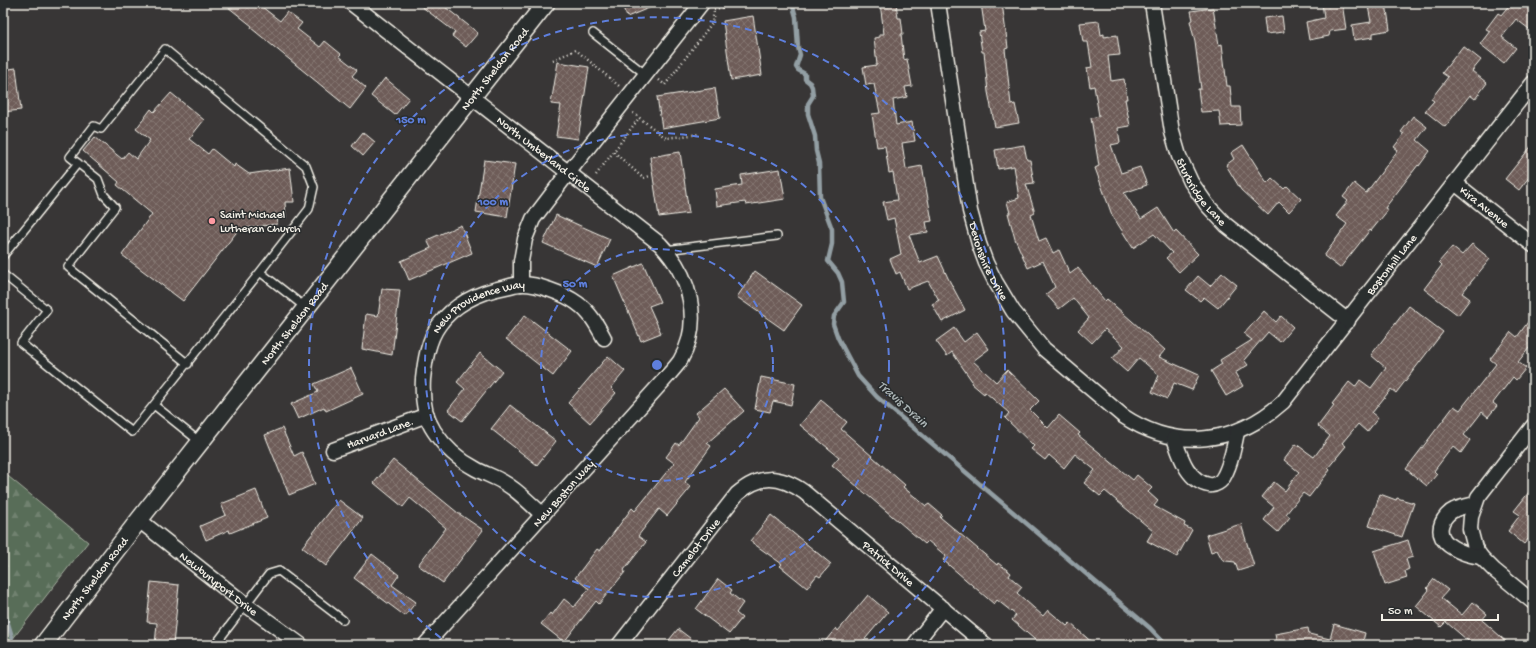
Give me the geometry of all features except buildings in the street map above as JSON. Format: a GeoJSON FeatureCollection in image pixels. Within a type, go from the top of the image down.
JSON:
{"type":"FeatureCollection","features":[{"type":"Feature","properties":{"kind":"street","name":"North Umberland Circle"},"geometry":{"type":"LineString","coordinates":[[351,3],[665,250],[680,269],[687,286],[691,300],[692,322],[690,333]]}},
{"type":"Feature","properties":{"kind":"street","name":"North Sheldon Road"},"geometry":{"type":"LineString","coordinates":[[43,645],[200,442],[546,3]]}},
{"type":"Feature","properties":{"kind":"street","name":"Devonshire Drive"},"geometry":{"type":"LineString","coordinates":[[938,3],[970,211],[979,244],[995,281],[1013,311],[1044,349],[1123,416],[1135,424],[1149,431],[1174,438],[1206,439]]}},
{"type":"Feature","properties":{"kind":"street","name":"Sturbridge Lane"},"geometry":{"type":"LineString","coordinates":[[1152,3],[1172,132],[1179,156],[1191,182],[1207,205],[1226,225],[1348,321]]}},
{"type":"Feature","properties":{"kind":"street","name":"New Providence Way"},"geometry":{"type":"LineString","coordinates":[[543,515],[504,482],[475,469],[460,460],[447,448],[433,430],[424,409],[422,387],[424,362],[439,325],[457,306],[471,298],[492,290],[521,284],[521,261],[525,239],[533,219],[568,173],[650,75],[705,6]]}},
{"type":"Feature","properties":{"kind":"street","name":"Bostonhill Lane"},"geometry":{"type":"LineString","coordinates":[[1206,439],[1237,432],[1268,416],[1283,402],[1533,83]]}},
{"type":"Feature","properties":{"kind":"street","name":"Kira Avenue"},"geometry":{"type":"LineString","coordinates":[[1455,183],[1533,245]]}},
{"type":"Feature","properties":{"kind":"street"},"geometry":{"type":"LineString","coordinates":[[521,284],[558,292],[577,302],[591,316],[604,338]]}},
{"type":"Feature","properties":{"kind":"street","name":"New Boston Way"},"geometry":{"type":"LineString","coordinates":[[425,645],[664,380],[680,361],[690,333]]}},
{"type":"Feature","properties":{"kind":"street","name":"Harvard Lane."},"geometry":{"type":"LineString","coordinates":[[333,450],[427,415]]}},
{"type":"Feature","properties":{"kind":"street"},"geometry":{"type":"LineString","coordinates":[[1533,426],[1478,497],[1471,516],[1470,528],[1476,548],[1481,557],[1494,570],[1533,602]]}},
{"type":"Feature","properties":{"kind":"street"},"geometry":{"type":"LineString","coordinates":[[1174,438],[1181,459],[1192,476],[1203,484],[1212,486],[1223,478],[1230,462],[1237,432]]}},
{"type":"Feature","properties":{"kind":"street","name":"Camelot Drive"},"geometry":{"type":"LineString","coordinates":[[619,645],[737,494],[747,486],[767,479],[777,479],[790,482]]}},
{"type":"Feature","properties":{"kind":"street","name":"Patrick Drive"},"geometry":{"type":"LineString","coordinates":[[790,482],[804,492],[986,645]]}},
{"type":"Feature","properties":{"kind":"street"},"geometry":{"type":"LineString","coordinates":[[1475,504],[1453,510],[1444,518],[1441,526],[1442,536],[1454,549],[1466,555],[1481,557]]}},
{"type":"Feature","properties":{"kind":"street","name":"Newburyport Drive"},"geometry":{"type":"LineString","coordinates":[[139,520],[246,605],[301,645]]}},
{"type":"Feature","properties":{"kind":"street"},"geometry":{"type":"LineString","coordinates":[[914,645],[943,608]]}},
{"type":"Feature","properties":{"kind":"lane"},"geometry":{"type":"LineString","coordinates":[[593,33],[650,75]]}},
{"type":"Feature","properties":{"kind":"lane"},"geometry":{"type":"LineString","coordinates":[[3,274],[48,310],[21,343],[132,432],[188,364],[309,209],[314,187],[306,166],[165,49],[101,129],[94,126],[70,157],[98,179],[104,195],[115,207],[68,267],[188,364]]}},
{"type":"Feature","properties":{"kind":"lane"},"geometry":{"type":"LineString","coordinates":[[3,256],[78,163]]}},
{"type":"Feature","properties":{"kind":"lane"},"geometry":{"type":"LineString","coordinates":[[665,250],[777,236]]}},
{"type":"Feature","properties":{"kind":"lane"},"geometry":{"type":"LineString","coordinates":[[260,272],[306,309]]}},
{"type":"Feature","properties":{"kind":"lane"},"geometry":{"type":"LineString","coordinates":[[154,405],[200,442]]}},
{"type":"Feature","properties":{"kind":"lane"},"geometry":{"type":"LineString","coordinates":[[215,645],[269,574],[279,571],[343,620]]}},
{"type":"Feature","properties":{"kind":"path"},"geometry":{"type":"LineString","coordinates":[[705,6],[715,9],[747,3]]}},
{"type":"Feature","properties":{"kind":"path"},"geometry":{"type":"LineString","coordinates":[[650,75],[665,85],[712,23],[715,9]]}},
{"type":"Feature","properties":{"kind":"path"},"geometry":{"type":"LineString","coordinates":[[553,60],[576,50],[621,88]]}},
{"type":"Feature","properties":{"kind":"path"},"geometry":{"type":"LineString","coordinates":[[627,109],[666,138],[700,134]]}},
{"type":"Feature","properties":{"kind":"path"},"geometry":{"type":"LineString","coordinates":[[592,181],[639,118]]}},
{"type":"Feature","properties":{"kind":"path"},"geometry":{"type":"LineString","coordinates":[[614,152],[642,178],[650,176]]}},
{"type":"Feature","properties":{"kind":"green space"},"geometry":{"type":"Polygon","coordinates":[[[3,472],[88,542],[8,645],[3,645],[3,472]]]}},
{"type":"Feature","properties":{"kind":"waterway","name":"Travis Drain"},"geometry":{"type":"LineString","coordinates":[[792,3],[796,17],[800,55],[796,67],[805,74],[805,79],[812,87],[813,96],[808,104],[808,114],[815,136],[816,151],[819,163],[820,197],[832,229],[832,244],[828,261],[838,273],[842,282],[844,302],[834,316],[833,324],[838,338],[858,376],[877,397],[1150,628],[1166,645]]}},
{"type":"Feature","properties":{"kind":"waterway"},"geometry":{"type":"LineString","coordinates":[[3,611],[12,637]]}},
{"type":"Feature","properties":{"kind":"place","name":"Saint Michael Lutheran Church"},"geometry":{"type":"Point","coordinates":[212,221]}}]}
